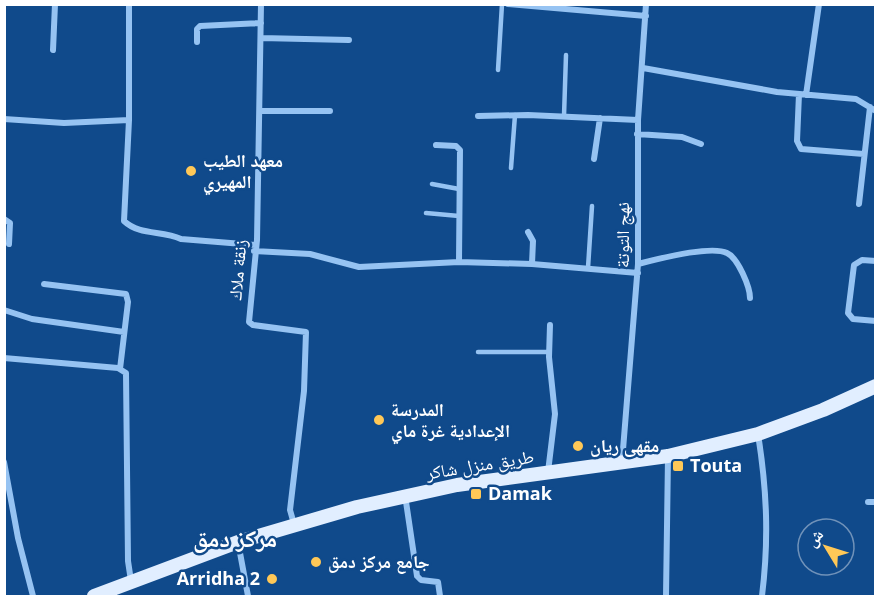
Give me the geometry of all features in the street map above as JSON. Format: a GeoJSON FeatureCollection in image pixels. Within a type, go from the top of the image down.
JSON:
{"type":"FeatureCollection","features":[{"type":"Feature","properties":{"kind":"main road","name":"طريق منزل شاكر"},"geometry":{"type":"LineString","coordinates":[[94,597],[238,542],[294,524],[405,495],[668,456],[758,434],[823,410],[876,386]]}},
{"type":"Feature","properties":{"kind":"street"},"geometry":{"type":"LineString","coordinates":[[53,50],[55,4]]}},
{"type":"Feature","properties":{"kind":"street"},"geometry":{"type":"LineString","coordinates":[[129,4],[129,120],[124,221],[133,229],[172,235],[181,239],[310,254],[359,267],[459,262],[532,264],[638,273]]}},
{"type":"Feature","properties":{"kind":"street","name":"زنقة ملاك"},"geometry":{"type":"LineString","coordinates":[[261,4],[255,248],[249,322],[254,325],[306,332],[304,391],[290,510],[294,524]]}},
{"type":"Feature","properties":{"kind":"street"},"geometry":{"type":"LineString","coordinates":[[508,4],[646,16]]}},
{"type":"Feature","properties":{"kind":"street","name":"نهج التوتة"},"geometry":{"type":"LineString","coordinates":[[621,464],[638,273],[637,134],[646,4]]}},
{"type":"Feature","properties":{"kind":"street"},"geometry":{"type":"LineString","coordinates":[[819,4],[797,141],[801,149],[864,154]]}},
{"type":"Feature","properties":{"kind":"street"},"geometry":{"type":"LineString","coordinates":[[197,42],[197,29],[201,26],[261,23]]}},
{"type":"Feature","properties":{"kind":"street"},"geometry":{"type":"LineString","coordinates":[[261,38],[349,40]]}},
{"type":"Feature","properties":{"kind":"street"},"geometry":{"type":"LineString","coordinates":[[643,68],[803,94],[856,99],[873,109],[864,154],[859,204]]}},
{"type":"Feature","properties":{"kind":"street"},"geometry":{"type":"LineString","coordinates":[[260,111],[330,111]]}},
{"type":"Feature","properties":{"kind":"street"},"geometry":{"type":"LineString","coordinates":[[478,116],[564,116],[638,120]]}},
{"type":"Feature","properties":{"kind":"street"},"geometry":{"type":"LineString","coordinates":[[594,159],[600,118]]}},
{"type":"Feature","properties":{"kind":"street"},"geometry":{"type":"LineString","coordinates":[[4,119],[64,123],[129,120]]}},
{"type":"Feature","properties":{"kind":"street"},"geometry":{"type":"LineString","coordinates":[[637,134],[679,136],[701,144]]}},
{"type":"Feature","properties":{"kind":"street"},"geometry":{"type":"LineString","coordinates":[[436,145],[460,148],[459,262]]}},
{"type":"Feature","properties":{"kind":"street"},"geometry":{"type":"LineString","coordinates":[[4,219],[10,223],[9,244]]}},
{"type":"Feature","properties":{"kind":"street"},"geometry":{"type":"LineString","coordinates":[[528,232],[533,241],[532,264]]}},
{"type":"Feature","properties":{"kind":"street"},"geometry":{"type":"LineString","coordinates":[[638,264],[683,254],[728,253],[749,284],[750,298]]}},
{"type":"Feature","properties":{"kind":"street"},"geometry":{"type":"LineString","coordinates":[[876,261],[862,260],[854,265],[848,313],[854,319],[876,321]]}},
{"type":"Feature","properties":{"kind":"street"},"geometry":{"type":"LineString","coordinates":[[44,284],[126,294],[128,302],[120,369]]}},
{"type":"Feature","properties":{"kind":"street"},"geometry":{"type":"LineString","coordinates":[[4,310],[32,319],[124,332]]}},
{"type":"Feature","properties":{"kind":"street"},"geometry":{"type":"LineString","coordinates":[[548,472],[555,414],[549,352],[550,325]]}},
{"type":"Feature","properties":{"kind":"street"},"geometry":{"type":"LineString","coordinates":[[4,358],[120,369],[127,375],[128,561],[131,582]]}},
{"type":"Feature","properties":{"kind":"street"},"geometry":{"type":"LineString","coordinates":[[758,434],[767,494],[768,544],[762,597]]}},
{"type":"Feature","properties":{"kind":"street"},"geometry":{"type":"LineString","coordinates":[[666,597],[668,456]]}},
{"type":"Feature","properties":{"kind":"street"},"geometry":{"type":"LineString","coordinates":[[4,462],[18,538],[33,597]]}},
{"type":"Feature","properties":{"kind":"street"},"geometry":{"type":"LineString","coordinates":[[405,495],[417,576],[421,580],[438,582],[440,597]]}},
{"type":"Feature","properties":{"kind":"street"},"geometry":{"type":"LineString","coordinates":[[238,542],[248,597]]}},
{"type":"Feature","properties":{"kind":"lane"},"geometry":{"type":"LineString","coordinates":[[498,70],[501,4]]}},
{"type":"Feature","properties":{"kind":"lane"},"geometry":{"type":"LineString","coordinates":[[564,116],[566,55]]}},
{"type":"Feature","properties":{"kind":"lane"},"geometry":{"type":"LineString","coordinates":[[511,168],[515,115]]}},
{"type":"Feature","properties":{"kind":"lane"},"geometry":{"type":"LineString","coordinates":[[432,184],[459,189]]}},
{"type":"Feature","properties":{"kind":"lane"},"geometry":{"type":"LineString","coordinates":[[588,268],[592,206]]}},
{"type":"Feature","properties":{"kind":"lane"},"geometry":{"type":"LineString","coordinates":[[426,213],[459,216]]}},
{"type":"Feature","properties":{"kind":"lane"},"geometry":{"type":"LineString","coordinates":[[478,352],[549,352]]}},
{"type":"Feature","properties":{"kind":"place","name":"معهد الطيب المهيري"},"geometry":{"type":"Point","coordinates":[191,171]}},
{"type":"Feature","properties":{"kind":"place","name":"المدرسة الإعدادية غرة ماي"},"geometry":{"type":"Point","coordinates":[379,420]}},
{"type":"Feature","properties":{"kind":"place","name":"مقهى ريان"},"geometry":{"type":"Point","coordinates":[578,446]}},
{"type":"Feature","properties":{"kind":"place","name":"Touta"},"geometry":{"type":"Point","coordinates":[678,466]}},
{"type":"Feature","properties":{"kind":"place","name":"Damak"},"geometry":{"type":"Point","coordinates":[476,494]}},
{"type":"Feature","properties":{"kind":"place","name":"جامع مركز دمق"},"geometry":{"type":"Point","coordinates":[316,562]}},
{"type":"Feature","properties":{"kind":"place","name":"Arridha 2"},"geometry":{"type":"Point","coordinates":[272,579]}},
{"type":"Feature","properties":{"kind":"district","name":"مركز دمق"},"geometry":{"type":"Point","coordinates":[235,539]}}]}
